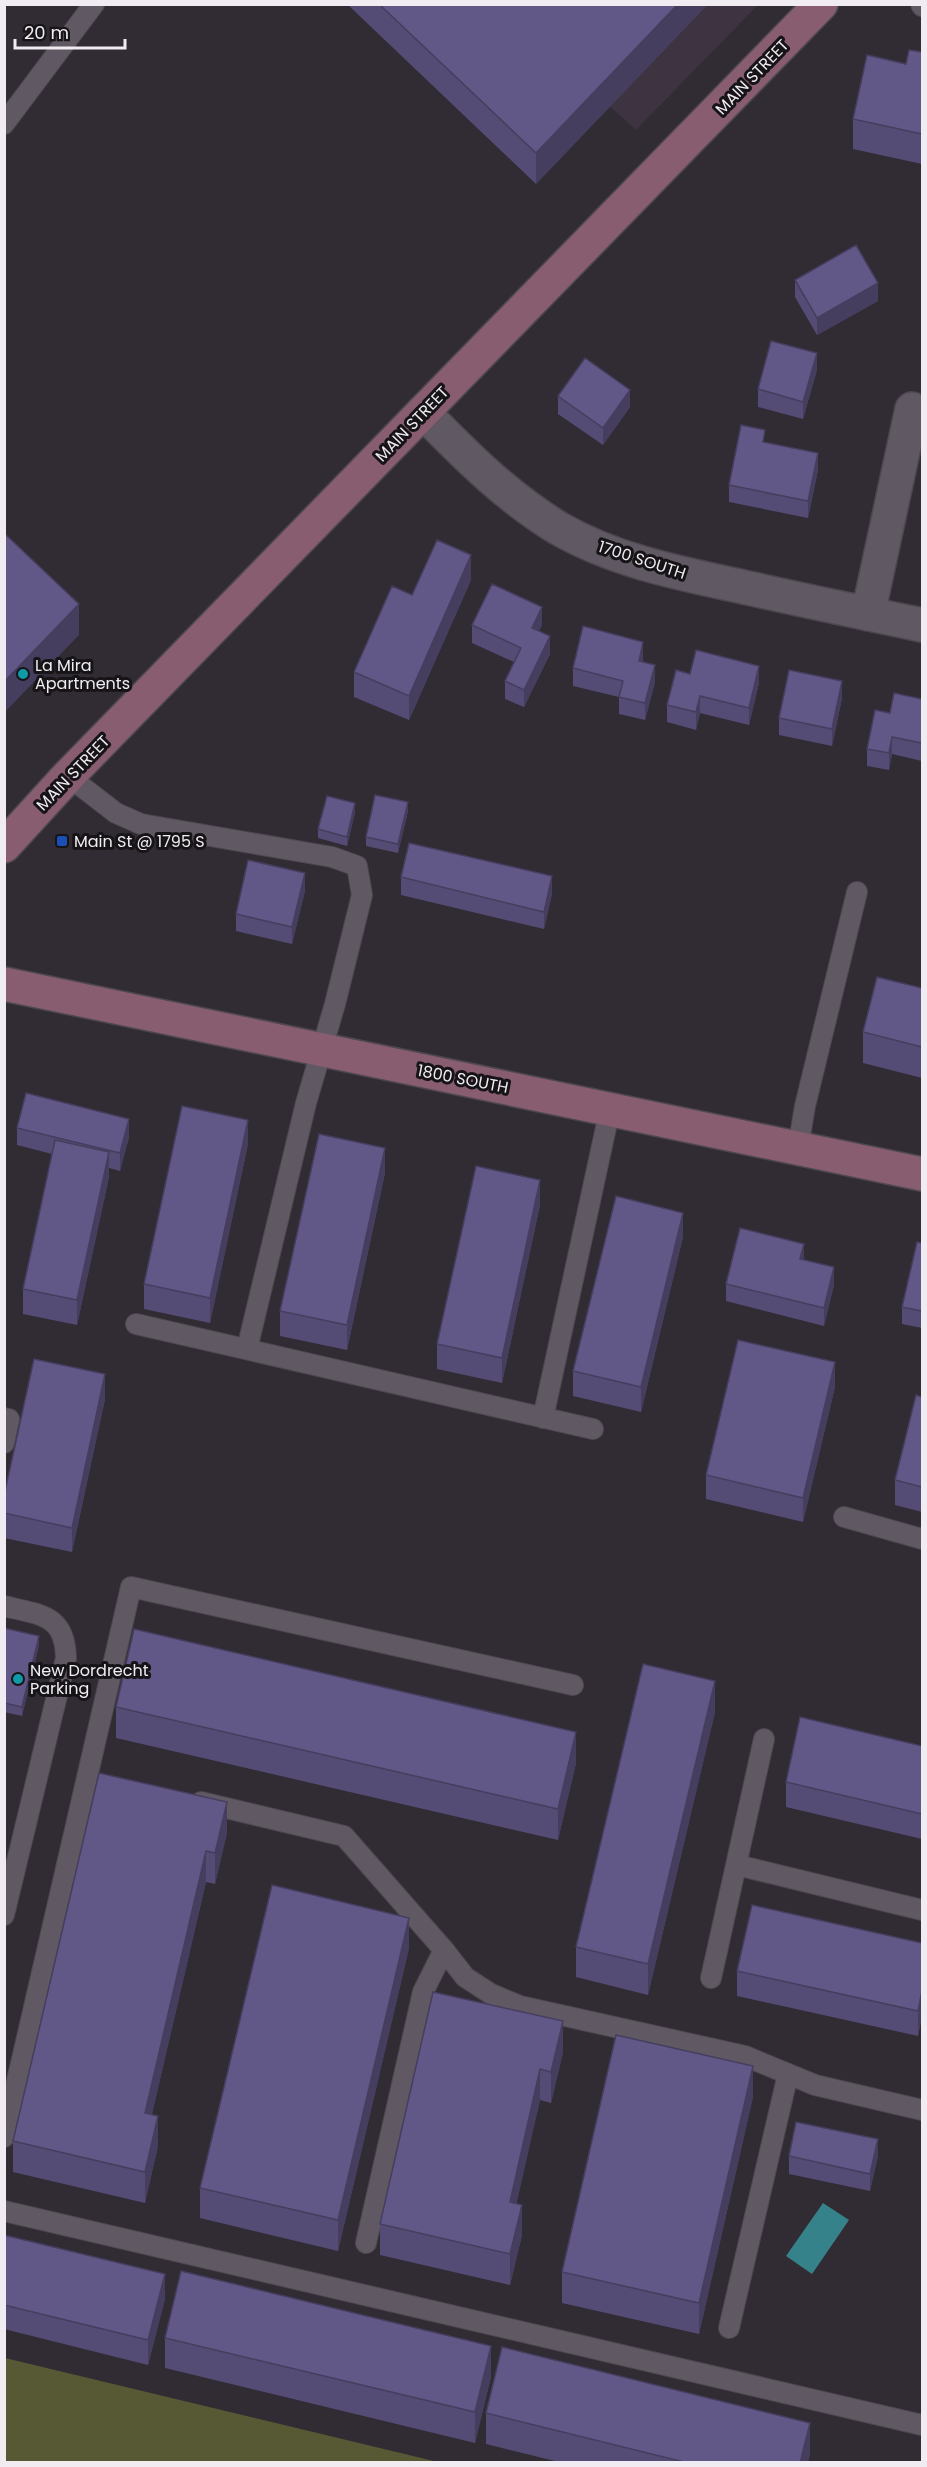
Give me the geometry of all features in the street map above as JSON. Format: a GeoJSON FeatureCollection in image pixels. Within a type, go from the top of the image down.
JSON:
{"type":"FeatureCollection","features":[{"type":"Feature","properties":{"kind":"street","name":"MAIN STREET"},"geometry":{"type":"LineString","coordinates":[[4,846],[68,776],[821,4]]}},
{"type":"Feature","properties":{"kind":"street"},"geometry":{"type":"LineString","coordinates":[[868,614],[912,409]]}},
{"type":"Feature","properties":{"kind":"street","name":"1700 SOUTH"},"geometry":{"type":"LineString","coordinates":[[423,412],[462,452],[511,496],[559,528],[611,554],[666,571],[922,625]]}},
{"type":"Feature","properties":{"kind":"street","name":"1800 SOUTH"},"geometry":{"type":"LineString","coordinates":[[4,984],[922,1174]]}},
{"type":"Feature","properties":{"kind":"lane"},"geometry":{"type":"LineString","coordinates":[[4,124],[94,4]]}},
{"type":"Feature","properties":{"kind":"lane"},"geometry":{"type":"LineString","coordinates":[[68,776],[116,813],[141,824],[332,856],[357,866],[362,895],[335,1004],[306,1103],[247,1349]]}},
{"type":"Feature","properties":{"kind":"lane"},"geometry":{"type":"LineString","coordinates":[[798,1148],[805,1106],[857,892]]}},
{"type":"Feature","properties":{"kind":"lane"},"geometry":{"type":"LineString","coordinates":[[543,1418],[610,1109]]}},
{"type":"Feature","properties":{"kind":"lane"},"geometry":{"type":"LineString","coordinates":[[136,1324],[593,1429]]}},
{"type":"Feature","properties":{"kind":"lane"},"geometry":{"type":"LineString","coordinates":[[4,1418],[9,1419],[4,1443]]}},
{"type":"Feature","properties":{"kind":"lane"},"geometry":{"type":"LineString","coordinates":[[844,1517],[922,1539]]}},
{"type":"Feature","properties":{"kind":"lane"},"geometry":{"type":"LineString","coordinates":[[4,2137],[131,1587],[573,1685]]}},
{"type":"Feature","properties":{"kind":"lane"},"geometry":{"type":"LineString","coordinates":[[4,1606],[51,1620],[62,1630],[66,1643],[66,1658],[4,1915]]}},
{"type":"Feature","properties":{"kind":"lane"},"geometry":{"type":"LineString","coordinates":[[711,1978],[764,1739]]}},
{"type":"Feature","properties":{"kind":"lane"},"geometry":{"type":"LineString","coordinates":[[88,1775],[111,1780]]}},
{"type":"Feature","properties":{"kind":"lane"},"geometry":{"type":"LineString","coordinates":[[180,1797],[344,1836],[465,1977],[490,1994],[520,2006],[745,2056],[815,2085],[922,2110]]}},
{"type":"Feature","properties":{"kind":"lane"},"geometry":{"type":"LineString","coordinates":[[737,1865],[922,1910]]}},
{"type":"Feature","properties":{"kind":"lane"},"geometry":{"type":"LineString","coordinates":[[366,2244],[423,1992],[444,1950]]}},
{"type":"Feature","properties":{"kind":"lane"},"geometry":{"type":"LineString","coordinates":[[729,2328],[788,2074]]}},
{"type":"Feature","properties":{"kind":"lane"},"geometry":{"type":"LineString","coordinates":[[4,2211],[922,2425]]}},
{"type":"Feature","properties":{"kind":"shaded area"},"geometry":{"type":"Polygon","coordinates":[[[497,5],[758,5],[636,130],[497,5]]]}},
{"type":"Feature","properties":{"kind":"green space"},"geometry":{"type":"Polygon","coordinates":[[[5,2358],[438,2462],[5,2462],[5,2358]]]}},
{"type":"Feature","properties":{"kind":"water"},"geometry":{"type":"Polygon","coordinates":[[[823,2203],[849,2220],[812,2274],[786,2256],[823,2203]]]}},
{"type":"Feature","properties":{"kind":"building"},"geometry":{"type":"Polygon","coordinates":[[[379,4],[678,4],[536,153],[379,4]]]}},
{"type":"Feature","properties":{"kind":"building"},"geometry":{"type":"Polygon","coordinates":[[[909,50],[922,52],[922,134],[853,119],[867,55],[906,64],[909,50]]]}},
{"type":"Feature","properties":{"kind":"building"},"geometry":{"type":"Polygon","coordinates":[[[856,245],[878,283],[817,318],[795,280],[856,245]]]}},
{"type":"Feature","properties":{"kind":"building"},"geometry":{"type":"Polygon","coordinates":[[[771,341],[817,353],[803,402],[758,389],[771,341]]]}},
{"type":"Feature","properties":{"kind":"building"},"geometry":{"type":"Polygon","coordinates":[[[585,358],[630,390],[603,428],[558,396],[585,358]]]}},
{"type":"Feature","properties":{"kind":"building"},"geometry":{"type":"Polygon","coordinates":[[[741,425],[765,430],[763,442],[818,453],[808,501],[729,485],[741,425]]]}},
{"type":"Feature","properties":{"kind":"building","name":"La Mira Apartments"},"geometry":{"type":"Polygon","coordinates":[[[4,533],[79,604],[4,682],[4,533]]]}},
{"type":"Feature","properties":{"kind":"building"},"geometry":{"type":"Polygon","coordinates":[[[437,540],[471,555],[409,696],[354,672],[392,586],[412,595],[437,540]]]}},
{"type":"Feature","properties":{"kind":"building"},"geometry":{"type":"Polygon","coordinates":[[[492,584],[542,607],[532,628],[550,636],[524,690],[505,681],[521,648],[472,625],[492,584]]]}},
{"type":"Feature","properties":{"kind":"building"},"geometry":{"type":"Polygon","coordinates":[[[583,626],[643,642],[639,661],[655,665],[645,703],[619,697],[623,681],[573,668],[583,626]]]}},
{"type":"Feature","properties":{"kind":"building"},"geometry":{"type":"Polygon","coordinates":[[[696,650],[759,666],[749,708],[700,696],[696,712],[667,705],[676,670],[690,674],[696,650]]]}},
{"type":"Feature","properties":{"kind":"building"},"geometry":{"type":"Polygon","coordinates":[[[789,670],[842,681],[832,729],[779,718],[789,670]]]}},
{"type":"Feature","properties":{"kind":"building"},"geometry":{"type":"Polygon","coordinates":[[[894,693],[922,699],[922,743],[892,737],[889,753],[867,749],[875,710],[890,713],[894,693]]]}},
{"type":"Feature","properties":{"kind":"building"},"geometry":{"type":"Polygon","coordinates":[[[375,795],[408,802],[398,844],[366,837],[375,795]]]}},
{"type":"Feature","properties":{"kind":"building"},"geometry":{"type":"Polygon","coordinates":[[[327,796],[355,803],[347,837],[318,829],[327,796]]]}},
{"type":"Feature","properties":{"kind":"building"},"geometry":{"type":"Polygon","coordinates":[[[409,843],[552,876],[544,912],[401,877],[409,843]]]}},
{"type":"Feature","properties":{"kind":"building"},"geometry":{"type":"Polygon","coordinates":[[[248,860],[305,873],[292,927],[236,914],[248,860]]]}},
{"type":"Feature","properties":{"kind":"building"},"geometry":{"type":"Polygon","coordinates":[[[877,977],[922,988],[922,1047],[863,1032],[877,977]]]}},
{"type":"Feature","properties":{"kind":"building"},"geometry":{"type":"Polygon","coordinates":[[[26,1093],[129,1119],[120,1153],[17,1128],[26,1093]]]}},
{"type":"Feature","properties":{"kind":"building"},"geometry":{"type":"Polygon","coordinates":[[[182,1106],[248,1120],[210,1298],[144,1284],[182,1106]]]}},
{"type":"Feature","properties":{"kind":"building"},"geometry":{"type":"Polygon","coordinates":[[[319,1134],[385,1148],[347,1325],[280,1311],[319,1134]]]}},
{"type":"Feature","properties":{"kind":"building"},"geometry":{"type":"Polygon","coordinates":[[[55,1140],[109,1152],[77,1300],[23,1289],[55,1140]]]}},
{"type":"Feature","properties":{"kind":"building"},"geometry":{"type":"Polygon","coordinates":[[[476,1166],[540,1180],[502,1358],[437,1344],[476,1166]]]}},
{"type":"Feature","properties":{"kind":"building"},"geometry":{"type":"Polygon","coordinates":[[[616,1196],[683,1213],[641,1387],[573,1371],[616,1196]]]}},
{"type":"Feature","properties":{"kind":"building"},"geometry":{"type":"Polygon","coordinates":[[[740,1228],[804,1244],[800,1259],[834,1267],[824,1308],[726,1284],[740,1228]]]}},
{"type":"Feature","properties":{"kind":"building"},"geometry":{"type":"Polygon","coordinates":[[[917,1242],[922,1243],[922,1311],[902,1307],[917,1242]]]}},
{"type":"Feature","properties":{"kind":"building"},"geometry":{"type":"Polygon","coordinates":[[[738,1340],[835,1362],[803,1498],[706,1475],[738,1340]]]}},
{"type":"Feature","properties":{"kind":"building"},"geometry":{"type":"Polygon","coordinates":[[[34,1359],[105,1374],[72,1528],[4,1513],[4,1496],[34,1359]]]}},
{"type":"Feature","properties":{"kind":"building"},"geometry":{"type":"Polygon","coordinates":[[[916,1395],[922,1397],[922,1487],[895,1480],[916,1395]]]}},
{"type":"Feature","properties":{"kind":"building","name":"New Dordrecht Parking"},"geometry":{"type":"Polygon","coordinates":[[[4,1628],[39,1636],[22,1707],[4,1703],[4,1628]]]}},
{"type":"Feature","properties":{"kind":"building"},"geometry":{"type":"Polygon","coordinates":[[[134,1629],[576,1732],[558,1809],[116,1707],[134,1629]]]}},
{"type":"Feature","properties":{"kind":"building"},"geometry":{"type":"Polygon","coordinates":[[[643,1664],[715,1681],[648,1964],[576,1947],[643,1664]]]}},
{"type":"Feature","properties":{"kind":"building"},"geometry":{"type":"Polygon","coordinates":[[[800,1717],[922,1746],[922,1814],[786,1782],[800,1717]]]}},
{"type":"Feature","properties":{"kind":"building"},"geometry":{"type":"Polygon","coordinates":[[[99,1773],[227,1802],[215,1853],[206,1851],[145,2113],[158,2116],[145,2172],[13,2141],[99,1773]]]}},
{"type":"Feature","properties":{"kind":"building"},"geometry":{"type":"Polygon","coordinates":[[[272,1885],[409,1918],[338,2220],[200,2188],[272,1885]]]}},
{"type":"Feature","properties":{"kind":"building"},"geometry":{"type":"Polygon","coordinates":[[[752,1905],[922,1943],[922,1991],[918,2011],[737,1971],[752,1905]]]}},
{"type":"Feature","properties":{"kind":"building"},"geometry":{"type":"Polygon","coordinates":[[[433,1992],[563,2021],[551,2072],[540,2069],[510,2202],[522,2205],[510,2254],[380,2224],[433,1992]]]}},
{"type":"Feature","properties":{"kind":"building"},"geometry":{"type":"Polygon","coordinates":[[[616,2035],[753,2066],[699,2303],[562,2272],[616,2035]]]}},
{"type":"Feature","properties":{"kind":"building"},"geometry":{"type":"Polygon","coordinates":[[[796,2122],[878,2139],[870,2174],[789,2156],[796,2122]]]}},
{"type":"Feature","properties":{"kind":"building"},"geometry":{"type":"Polygon","coordinates":[[[4,2235],[165,2274],[148,2340],[4,2305],[4,2235]]]}},
{"type":"Feature","properties":{"kind":"building"},"geometry":{"type":"Polygon","coordinates":[[[181,2271],[491,2346],[475,2412],[165,2338],[181,2271]]]}},
{"type":"Feature","properties":{"kind":"building"},"geometry":{"type":"Polygon","coordinates":[[[502,2347],[810,2423],[800,2463],[688,2463],[486,2413],[502,2347]]]}},
{"type":"Feature","properties":{"kind":"place","name":"La Mira Apartments"},"geometry":{"type":"Point","coordinates":[23,674]}},
{"type":"Feature","properties":{"kind":"place","name":"Main St @ 1795 S"},"geometry":{"type":"Point","coordinates":[62,841]}},
{"type":"Feature","properties":{"kind":"place","name":"New Dordrecht Parking"},"geometry":{"type":"Point","coordinates":[18,1679]}}]}
